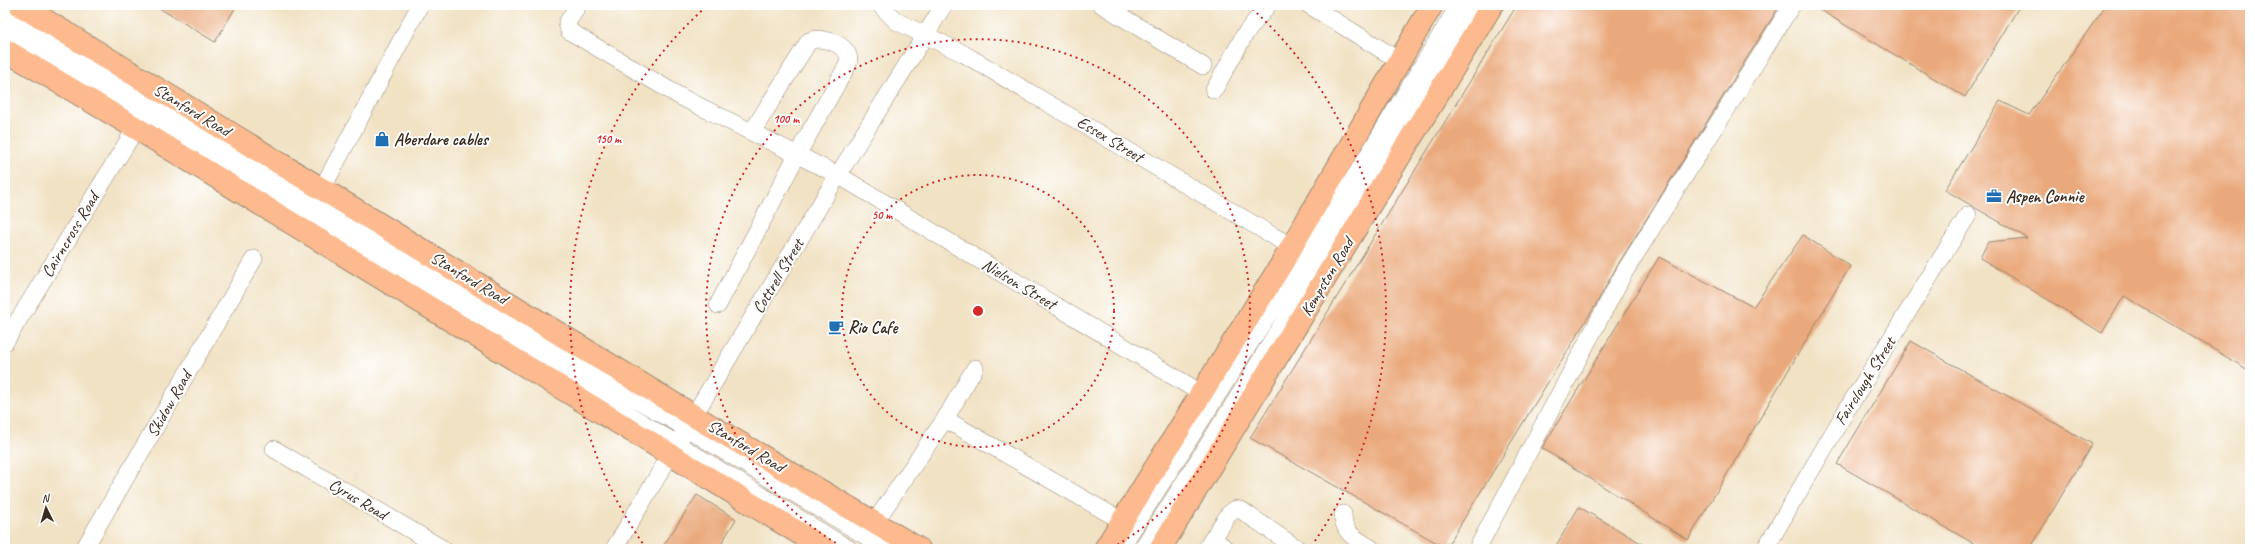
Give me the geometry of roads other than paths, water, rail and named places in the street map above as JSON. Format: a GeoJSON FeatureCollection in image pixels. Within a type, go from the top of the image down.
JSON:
{"type":"FeatureCollection","features":[{"type":"Feature","properties":{"kind":"main road","name":"Stanford Road"},"geometry":{"type":"LineString","coordinates":[[20,5],[322,189],[690,422],[876,522],[919,549]]}},
{"type":"Feature","properties":{"kind":"main road"},"geometry":{"type":"LineString","coordinates":[[1105,549],[1292,247],[1432,5]]}},
{"type":"Feature","properties":{"kind":"main road","name":"Kempston Road"},"geometry":{"type":"LineString","coordinates":[[1160,549],[1492,5]]}},
{"type":"Feature","properties":{"kind":"main road"},"geometry":{"type":"LineString","coordinates":[[5,50],[675,449],[824,549]]}},
{"type":"Feature","properties":{"kind":"street"},"geometry":{"type":"LineString","coordinates":[[322,189],[420,5]]}},
{"type":"Feature","properties":{"kind":"street","name":"Nielson Street"},"geometry":{"type":"LineString","coordinates":[[578,5],[567,23],[569,31],[681,97],[838,176],[1201,392]]}},
{"type":"Feature","properties":{"kind":"street","name":"Essex Street"},"geometry":{"type":"LineString","coordinates":[[880,5],[896,21],[964,54],[1292,247]]}},
{"type":"Feature","properties":{"kind":"street","name":"Cottrell Street"},"geometry":{"type":"LineString","coordinates":[[614,549],[838,176],[944,5]]}},
{"type":"Feature","properties":{"kind":"street"},"geometry":{"type":"LineString","coordinates":[[1102,5],[1203,66]]}},
{"type":"Feature","properties":{"kind":"street"},"geometry":{"type":"LineString","coordinates":[[1214,90],[1245,34],[1268,5]]}},
{"type":"Feature","properties":{"kind":"street"},"geometry":{"type":"LineString","coordinates":[[1309,5],[1400,61]]}},
{"type":"Feature","properties":{"kind":"street"},"geometry":{"type":"LineString","coordinates":[[1120,549],[1364,163],[1459,5]]}},
{"type":"Feature","properties":{"kind":"street"},"geometry":{"type":"LineString","coordinates":[[1142,549],[1244,387],[1474,5]]}},
{"type":"Feature","properties":{"kind":"street"},"geometry":{"type":"LineString","coordinates":[[1477,549],[1625,271],[1792,5]]}},
{"type":"Feature","properties":{"kind":"street"},"geometry":{"type":"LineString","coordinates":[[5,17],[526,336],[690,422],[887,549]]}},
{"type":"Feature","properties":{"kind":"street"},"geometry":{"type":"LineString","coordinates":[[5,34],[675,449],[850,549]]}},
{"type":"Feature","properties":{"kind":"street"},"geometry":{"type":"LineString","coordinates":[[718,305],[797,155],[848,64],[850,59],[848,53],[843,47],[819,38],[809,41],[752,132]]}},
{"type":"Feature","properties":{"kind":"street","name":"Cairncross Road"},"geometry":{"type":"LineString","coordinates":[[5,342],[136,128]]}},
{"type":"Feature","properties":{"kind":"street","name":"Fairclough Street"},"geometry":{"type":"LineString","coordinates":[[1765,549],[1846,411],[1968,215]]}},
{"type":"Feature","properties":{"kind":"street","name":"Skidow Road"},"geometry":{"type":"LineString","coordinates":[[84,549],[254,259]]}},
{"type":"Feature","properties":{"kind":"street"},"geometry":{"type":"LineString","coordinates":[[876,522],[945,418],[975,368]]}},
{"type":"Feature","properties":{"kind":"street"},"geometry":{"type":"LineString","coordinates":[[945,418],[1122,521]]}},
{"type":"Feature","properties":{"kind":"street","name":"Cyrus Road"},"geometry":{"type":"LineString","coordinates":[[274,449],[443,549]]}},
{"type":"Feature","properties":{"kind":"street"},"geometry":{"type":"LineString","coordinates":[[1226,549],[1209,544],[1229,514],[1236,509],[1241,510],[1298,549]]}},
{"type":"Feature","properties":{"kind":"street"},"geometry":{"type":"LineString","coordinates":[[1343,514],[1343,525],[1346,531],[1372,549]]}},
{"type":"Feature","properties":{"kind":"place","name":"Aberdare cables"},"geometry":{"type":"Point","coordinates":[382,139]}},
{"type":"Feature","properties":{"kind":"place","name":"Aspen Connie"},"geometry":{"type":"Point","coordinates":[1994,196]}},
{"type":"Feature","properties":{"kind":"place","name":"Rio Cafe"},"geometry":{"type":"Point","coordinates":[836,327]}}]}
